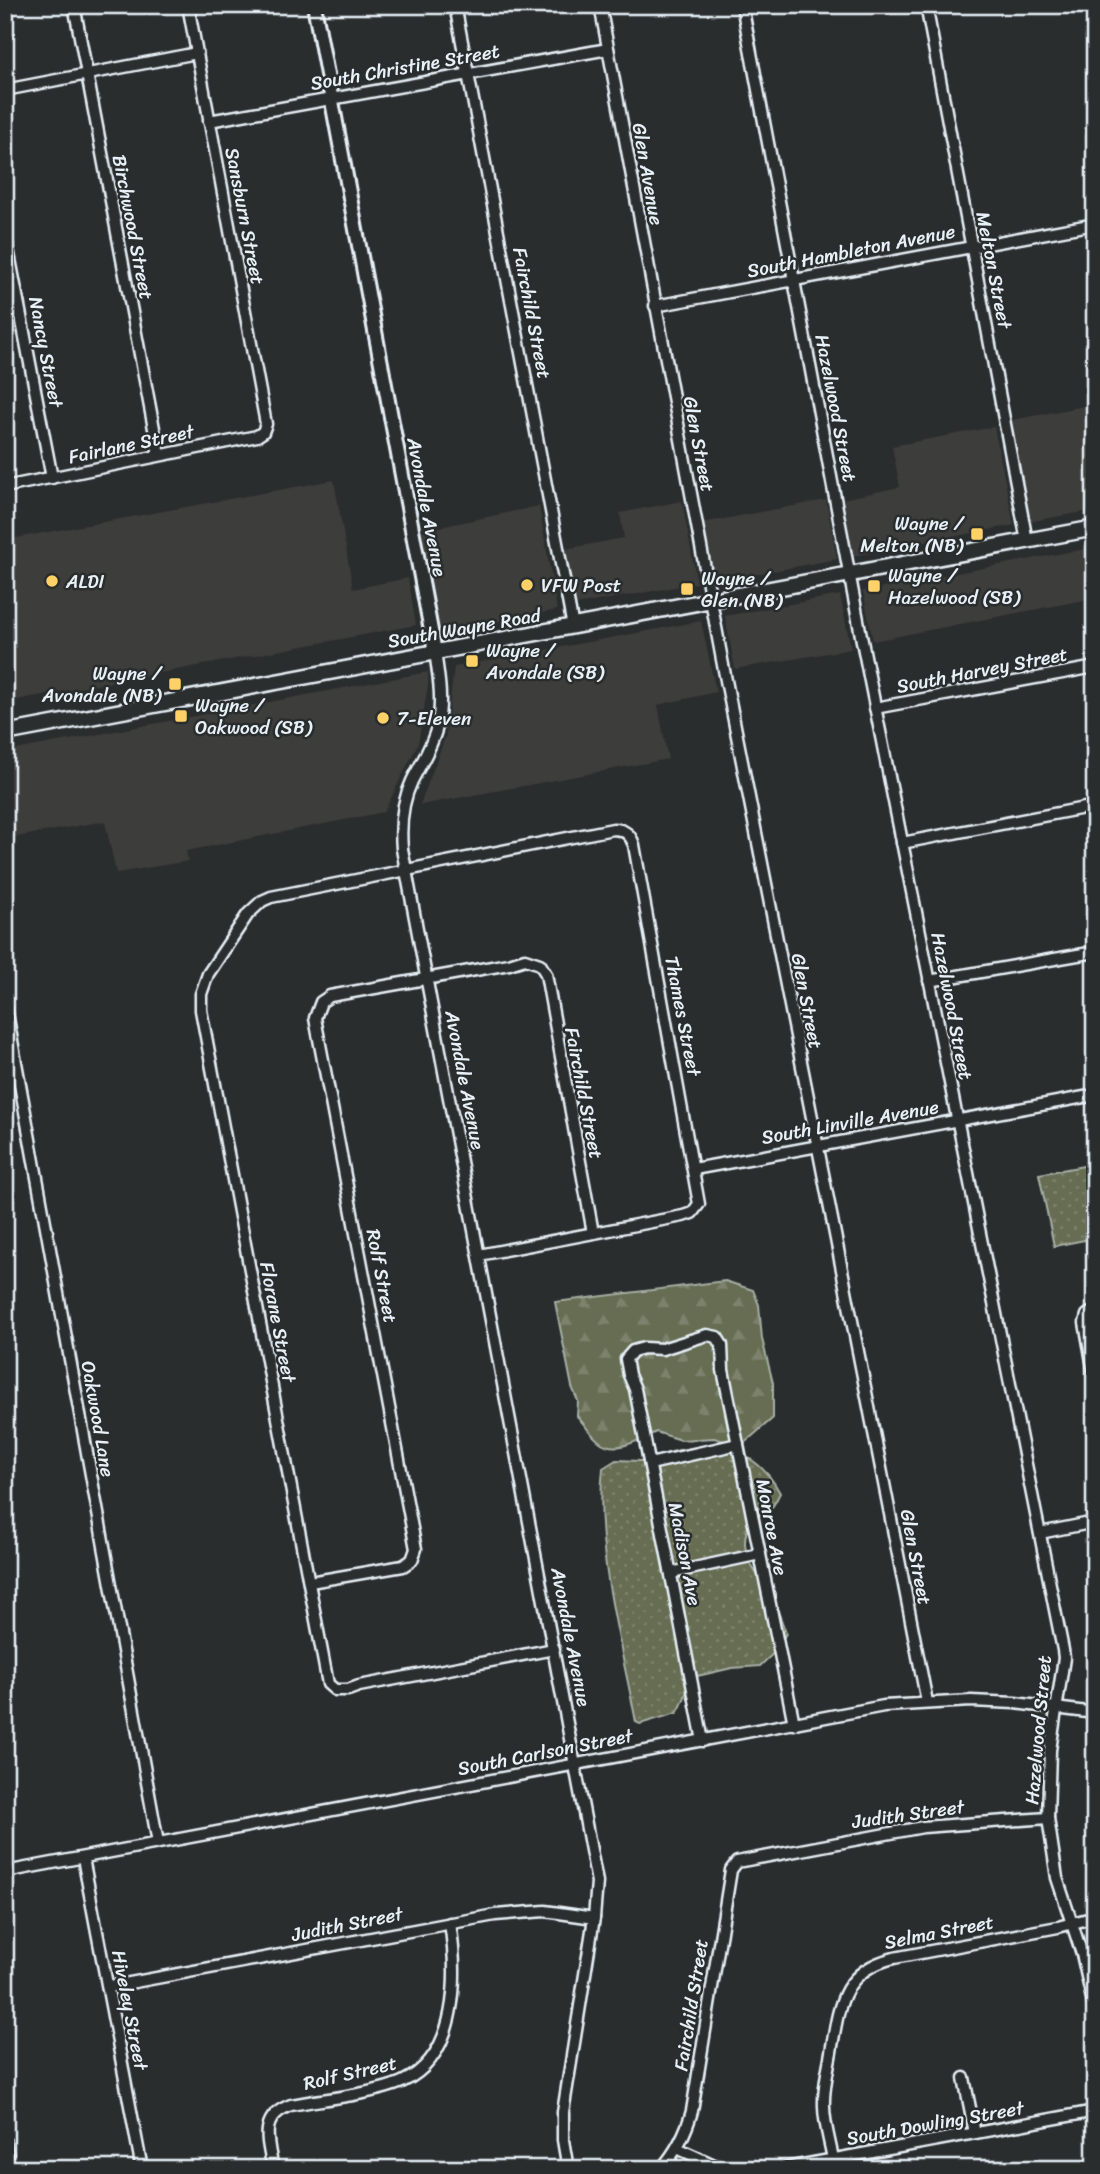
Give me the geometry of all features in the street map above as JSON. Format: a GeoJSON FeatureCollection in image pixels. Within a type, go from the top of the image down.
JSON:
{"type":"FeatureCollection","features":[{"type":"Feature","properties":{"kind":"main road","name":"South Wayne Road"},"geometry":{"type":"LineString","coordinates":[[5,733],[1095,528]]}},
{"type":"Feature","properties":{"kind":"street","name":"Birchwood Street"},"geometry":{"type":"LineString","coordinates":[[74,5],[159,454]]}},
{"type":"Feature","properties":{"kind":"street","name":"Sansburn Street"},"geometry":{"type":"LineString","coordinates":[[188,5],[267,424],[263,432]]}},
{"type":"Feature","properties":{"kind":"street","name":"Avondale Avenue"},"geometry":{"type":"LineString","coordinates":[[313,5],[440,688],[440,711],[433,739],[404,803],[401,836],[406,871],[597,1882],[594,1918],[563,2112],[563,2140],[568,2169]]}},
{"type":"Feature","properties":{"kind":"street","name":"Fairchild Street"},"geometry":{"type":"LineString","coordinates":[[455,5],[573,627]]}},
{"type":"Feature","properties":{"kind":"street","name":"Glen Avenue"},"geometry":{"type":"LineString","coordinates":[[600,5],[654,306]]}},
{"type":"Feature","properties":{"kind":"street","name":"Hazelwood Street"},"geometry":{"type":"LineString","coordinates":[[742,5],[849,575],[1064,1658],[1048,1768],[1048,1818],[1057,1878],[1082,1954],[1095,2012]]}},
{"type":"Feature","properties":{"kind":"street","name":"Melton Street"},"geometry":{"type":"LineString","coordinates":[[926,5],[1027,541]]}},
{"type":"Feature","properties":{"kind":"street","name":"South Christine Street"},"geometry":{"type":"LineString","coordinates":[[209,121],[608,49]]}},
{"type":"Feature","properties":{"kind":"street"},"geometry":{"type":"LineString","coordinates":[[5,90],[197,53]]}},
{"type":"Feature","properties":{"kind":"street","name":"South Hambleton Avenue"},"geometry":{"type":"LineString","coordinates":[[654,306],[1095,224]]}},
{"type":"Feature","properties":{"kind":"street","name":"Nancy Street"},"geometry":{"type":"LineString","coordinates":[[5,233],[52,478]]}},
{"type":"Feature","properties":{"kind":"street","name":"Glen Street"},"geometry":{"type":"LineString","coordinates":[[654,306],[927,1702]]}},
{"type":"Feature","properties":{"kind":"street","name":"Fairlane Street"},"geometry":{"type":"LineString","coordinates":[[5,487],[257,436],[263,432]]}},
{"type":"Feature","properties":{"kind":"street","name":"South Harvey Street"},"geometry":{"type":"LineString","coordinates":[[875,708],[1095,667]]}},
{"type":"Feature","properties":{"kind":"street"},"geometry":{"type":"LineString","coordinates":[[902,843],[1095,806]]}},
{"type":"Feature","properties":{"kind":"street","name":"Thames Street"},"geometry":{"type":"LineString","coordinates":[[406,871],[613,829],[630,835],[634,845],[700,1200],[698,1208],[692,1213],[479,1255]]}},
{"type":"Feature","properties":{"kind":"street","name":"Florane Street"},"geometry":{"type":"LineString","coordinates":[[406,871],[278,895],[262,901],[248,914],[215,964],[204,982],[201,994],[201,1010],[326,1678],[328,1685],[335,1690],[348,1690],[554,1648]]}},
{"type":"Feature","properties":{"kind":"street"},"geometry":{"type":"LineString","coordinates":[[929,981],[1095,952]]}},
{"type":"Feature","properties":{"kind":"street","name":"Fairchild Street"},"geometry":{"type":"LineString","coordinates":[[426,978],[525,959],[538,962],[546,974],[593,1233]]}},
{"type":"Feature","properties":{"kind":"street","name":"Rolf Street"},"geometry":{"type":"LineString","coordinates":[[310,1582],[402,1566],[412,1560],[416,1549],[316,1014],[321,1002],[330,996],[426,978]]}},
{"type":"Feature","properties":{"kind":"street","name":"Oakwood Lane"},"geometry":{"type":"LineString","coordinates":[[5,1002],[158,1843]]}},
{"type":"Feature","properties":{"kind":"street","name":"South Linville Avenue"},"geometry":{"type":"LineString","coordinates":[[694,1169],[1095,1095]]}},
{"type":"Feature","properties":{"kind":"street"},"geometry":{"type":"LineString","coordinates":[[1091,1312],[1085,1329],[1095,1378]]}},
{"type":"Feature","properties":{"kind":"street","name":"Monroe Ave"},"geometry":{"type":"LineString","coordinates":[[629,1375],[626,1359],[633,1351],[644,1348],[662,1349],[707,1335],[717,1337],[722,1345],[723,1370],[794,1724]]}},
{"type":"Feature","properties":{"kind":"street","name":"Madison Ave"},"geometry":{"type":"LineString","coordinates":[[629,1375],[635,1389],[703,1741]]}},
{"type":"Feature","properties":{"kind":"street"},"geometry":{"type":"LineString","coordinates":[[650,1464],[738,1444]]}},
{"type":"Feature","properties":{"kind":"street"},"geometry":{"type":"LineString","coordinates":[[1040,1533],[1095,1522]]}},
{"type":"Feature","properties":{"kind":"street"},"geometry":{"type":"LineString","coordinates":[[671,1573],[760,1554]]}},
{"type":"Feature","properties":{"kind":"street","name":"South Carlson Street"},"geometry":{"type":"LineString","coordinates":[[5,1872],[874,1708],[927,1702],[992,1701],[1095,1713]]}},
{"type":"Feature","properties":{"kind":"street","name":"Judith Street"},"geometry":{"type":"LineString","coordinates":[[733,1865],[745,1859],[897,1831],[951,1823],[1048,1818]]}},
{"type":"Feature","properties":{"kind":"street","name":"Hiveley Street"},"geometry":{"type":"LineString","coordinates":[[83,1858],[142,2169]]}},
{"type":"Feature","properties":{"kind":"street","name":"Fairchild Street"},"geometry":{"type":"LineString","coordinates":[[677,2148],[686,2132],[692,2110],[733,1865]]}},
{"type":"Feature","properties":{"kind":"street","name":"Judith Street"},"geometry":{"type":"LineString","coordinates":[[108,1987],[528,1911],[594,1918]]}},
{"type":"Feature","properties":{"kind":"street","name":"Selma Street"},"geometry":{"type":"LineString","coordinates":[[833,2159],[824,2113],[824,2093],[839,2006],[845,1991],[860,1972],[880,1961],[1095,1917]]}},
{"type":"Feature","properties":{"kind":"street","name":"Rolf Street"},"geometry":{"type":"LineString","coordinates":[[273,2169],[267,2129],[270,2119],[283,2108],[394,2085],[416,2073],[431,2059],[446,2028],[454,1986],[450,1923]]}},
{"type":"Feature","properties":{"kind":"street"},"geometry":{"type":"LineString","coordinates":[[964,2078],[975,2133]]}},
{"type":"Feature","properties":{"kind":"street","name":"South Dowling Street"},"geometry":{"type":"LineString","coordinates":[[781,2169],[1095,2111]]}},
{"type":"Feature","properties":{"kind":"street"},"geometry":{"type":"LineString","coordinates":[[5,2142],[10,2169]]}},
{"type":"Feature","properties":{"kind":"street"},"geometry":{"type":"LineString","coordinates":[[660,2169],[677,2148],[723,2169]]}},
{"type":"Feature","properties":{"kind":"shaded area"},"geometry":{"type":"Polygon","coordinates":[[[1095,404],[1095,510],[1027,522],[1007,421],[1095,404]]]}},
{"type":"Feature","properties":{"kind":"shaded area"},"geometry":{"type":"Polygon","coordinates":[[[994,427],[1014,525],[853,556],[843,499],[900,487],[892,446],[994,427]]]}},
{"type":"Feature","properties":{"kind":"shaded area"},"geometry":{"type":"Polygon","coordinates":[[[334,480],[353,589],[408,578],[416,625],[5,702],[5,540],[334,480]]]}},
{"type":"Feature","properties":{"kind":"shaded area"},"geometry":{"type":"Polygon","coordinates":[[[826,500],[837,559],[714,582],[702,523],[826,500]]]}},
{"type":"Feature","properties":{"kind":"shaded area"},"geometry":{"type":"Polygon","coordinates":[[[682,501],[697,583],[576,605],[565,549],[624,538],[620,513],[682,501]]]}},
{"type":"Feature","properties":{"kind":"shaded area"},"geometry":{"type":"Polygon","coordinates":[[[539,506],[557,610],[441,633],[421,531],[539,506]]]}},
{"type":"Feature","properties":{"kind":"shaded area"},"geometry":{"type":"Polygon","coordinates":[[[1095,547],[1095,598],[873,641],[863,591],[1095,547]]]}},
{"type":"Feature","properties":{"kind":"shaded area"},"geometry":{"type":"Polygon","coordinates":[[[840,595],[851,649],[735,669],[725,616],[840,595]]]}},
{"type":"Feature","properties":{"kind":"shaded area"},"geometry":{"type":"Polygon","coordinates":[[[701,621],[716,692],[658,705],[668,759],[420,805],[446,735],[454,667],[701,621]]]}},
{"type":"Feature","properties":{"kind":"shaded area"},"geometry":{"type":"Polygon","coordinates":[[[428,672],[418,744],[384,812],[186,851],[188,861],[116,873],[105,821],[5,839],[5,752],[428,672]]]}},
{"type":"Feature","properties":{"kind":"green space"},"geometry":{"type":"Polygon","coordinates":[[[1095,1164],[1095,1238],[1054,1246],[1039,1174],[1095,1164]]]}},
{"type":"Feature","properties":{"kind":"green space"},"geometry":{"type":"Polygon","coordinates":[[[725,1281],[753,1290],[759,1305],[762,1339],[773,1383],[773,1418],[741,1446],[714,1438],[681,1440],[656,1432],[620,1446],[605,1445],[599,1441],[577,1416],[578,1401],[572,1387],[555,1302],[725,1281]]]}},
{"type":"Feature","properties":{"kind":"green space"},"geometry":{"type":"Polygon","coordinates":[[[715,1444],[745,1456],[761,1467],[780,1493],[771,1508],[753,1521],[745,1539],[749,1560],[754,1569],[775,1593],[775,1603],[786,1633],[779,1648],[760,1666],[732,1668],[693,1677],[677,1713],[640,1724],[636,1722],[610,1595],[602,1530],[603,1468],[616,1460],[640,1461],[679,1450],[715,1444]]]}},
{"type":"Feature","properties":{"kind":"place","name":"Wayne / Melton (NB)"},"geometry":{"type":"Point","coordinates":[977,534]}},
{"type":"Feature","properties":{"kind":"place","name":"ALDI"},"geometry":{"type":"Point","coordinates":[52,581]}},
{"type":"Feature","properties":{"kind":"place","name":"VFW Post"},"geometry":{"type":"Point","coordinates":[527,585]}},
{"type":"Feature","properties":{"kind":"place","name":"Wayne / Hazelwood (SB)"},"geometry":{"type":"Point","coordinates":[874,586]}},
{"type":"Feature","properties":{"kind":"place","name":"Wayne / Glen (NB)"},"geometry":{"type":"Point","coordinates":[687,589]}},
{"type":"Feature","properties":{"kind":"place","name":"Wayne / Avondale (SB)"},"geometry":{"type":"Point","coordinates":[472,661]}},
{"type":"Feature","properties":{"kind":"place","name":"Wayne / Avondale (NB)"},"geometry":{"type":"Point","coordinates":[175,684]}},
{"type":"Feature","properties":{"kind":"place","name":"Wayne / Oakwood (SB)"},"geometry":{"type":"Point","coordinates":[181,716]}},
{"type":"Feature","properties":{"kind":"place","name":"7-Eleven"},"geometry":{"type":"Point","coordinates":[383,718]}}]}
